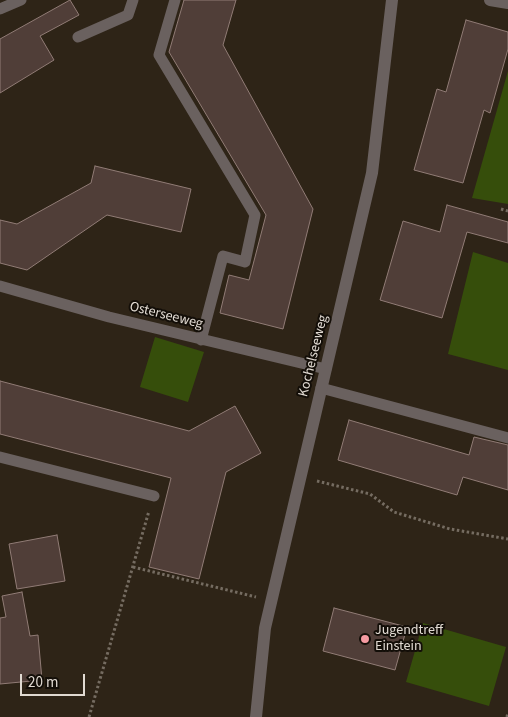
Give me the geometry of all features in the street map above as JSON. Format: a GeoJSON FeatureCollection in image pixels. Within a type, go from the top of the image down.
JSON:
{"type":"FeatureCollection","features":[{"type":"Feature","properties":{"kind":"street","name":"Kochelseeweg"},"geometry":{"type":"LineString","coordinates":[[256,717],[265,628],[372,173],[392,0]]}},
{"type":"Feature","properties":{"kind":"street"},"geometry":{"type":"LineString","coordinates":[[490,0],[508,3]]}},
{"type":"Feature","properties":{"kind":"lane"},"geometry":{"type":"LineString","coordinates":[[0,9],[21,0]]}},
{"type":"Feature","properties":{"kind":"lane"},"geometry":{"type":"LineString","coordinates":[[78,37],[128,15],[133,0]]}},
{"type":"Feature","properties":{"kind":"lane"},"geometry":{"type":"LineString","coordinates":[[174,0],[159,55],[255,216],[245,262],[223,256],[201,340]]}},
{"type":"Feature","properties":{"kind":"lane","name":"Osterseeweg"},"geometry":{"type":"LineString","coordinates":[[0,286],[109,317],[326,369]]}},
{"type":"Feature","properties":{"kind":"lane"},"geometry":{"type":"LineString","coordinates":[[321,388],[508,438]]}},
{"type":"Feature","properties":{"kind":"lane"},"geometry":{"type":"LineString","coordinates":[[0,457],[154,496]]}},
{"type":"Feature","properties":{"kind":"path"},"geometry":{"type":"LineString","coordinates":[[501,209],[508,211]]}},
{"type":"Feature","properties":{"kind":"path"},"geometry":{"type":"LineString","coordinates":[[300,477],[370,494],[394,512],[450,530],[508,539]]}},
{"type":"Feature","properties":{"kind":"path"},"geometry":{"type":"LineString","coordinates":[[89,717],[154,496]]}},
{"type":"Feature","properties":{"kind":"path"},"geometry":{"type":"LineString","coordinates":[[133,567],[272,600]]}},
{"type":"Feature","properties":{"kind":"path"},"geometry":{"type":"LineString","coordinates":[[507,717],[508,712]]}},
{"type":"Feature","properties":{"kind":"green space"},"geometry":{"type":"Polygon","coordinates":[[[508,71],[508,204],[472,198],[508,71]]]}},
{"type":"Feature","properties":{"kind":"green space"},"geometry":{"type":"Polygon","coordinates":[[[473,252],[508,263],[508,370],[448,354],[473,252]]]}},
{"type":"Feature","properties":{"kind":"green space"},"geometry":{"type":"Polygon","coordinates":[[[155,337],[204,352],[188,402],[140,387],[155,337]]]}},
{"type":"Feature","properties":{"kind":"green space"},"geometry":{"type":"Polygon","coordinates":[[[423,623],[506,647],[489,706],[406,682],[423,623]]]}},
{"type":"Feature","properties":{"kind":"building"},"geometry":{"type":"Polygon","coordinates":[[[70,0],[79,15],[40,36],[54,60],[0,93],[0,39],[70,0]]]}},
{"type":"Feature","properties":{"kind":"building"},"geometry":{"type":"Polygon","coordinates":[[[184,0],[236,0],[223,45],[313,209],[283,329],[220,313],[229,275],[249,280],[266,215],[169,52],[184,0]]]}},
{"type":"Feature","properties":{"kind":"building"},"geometry":{"type":"Polygon","coordinates":[[[466,20],[508,32],[508,49],[490,113],[484,110],[463,183],[414,170],[437,89],[446,92],[466,20]]]}},
{"type":"Feature","properties":{"kind":"building"},"geometry":{"type":"Polygon","coordinates":[[[95,166],[191,189],[181,232],[107,215],[27,270],[0,263],[0,220],[17,224],[91,183],[95,166]]]}},
{"type":"Feature","properties":{"kind":"building"},"geometry":{"type":"Polygon","coordinates":[[[447,205],[508,222],[508,243],[467,232],[442,318],[380,300],[403,221],[440,232],[447,205]]]}},
{"type":"Feature","properties":{"kind":"building"},"geometry":{"type":"Polygon","coordinates":[[[0,381],[189,431],[235,406],[261,453],[226,472],[199,579],[149,567],[171,478],[0,434],[0,381]]]}},
{"type":"Feature","properties":{"kind":"building"},"geometry":{"type":"Polygon","coordinates":[[[349,420],[469,455],[474,437],[508,445],[508,490],[463,477],[457,495],[338,460],[349,420]]]}},
{"type":"Feature","properties":{"kind":"building"},"geometry":{"type":"Polygon","coordinates":[[[57,535],[65,581],[17,589],[9,544],[57,535]]]}},
{"type":"Feature","properties":{"kind":"building"},"geometry":{"type":"Polygon","coordinates":[[[22,592],[30,636],[38,635],[42,680],[0,684],[0,618],[6,617],[2,596],[22,592]]]}},
{"type":"Feature","properties":{"kind":"building","name":"Jugendtreff Einstein"},"geometry":{"type":"Polygon","coordinates":[[[334,608],[407,627],[395,670],[323,651],[334,608]]]}},
{"type":"Feature","properties":{"kind":"place","name":"Jugendtreff Einstein"},"geometry":{"type":"Point","coordinates":[365,639]}}]}
